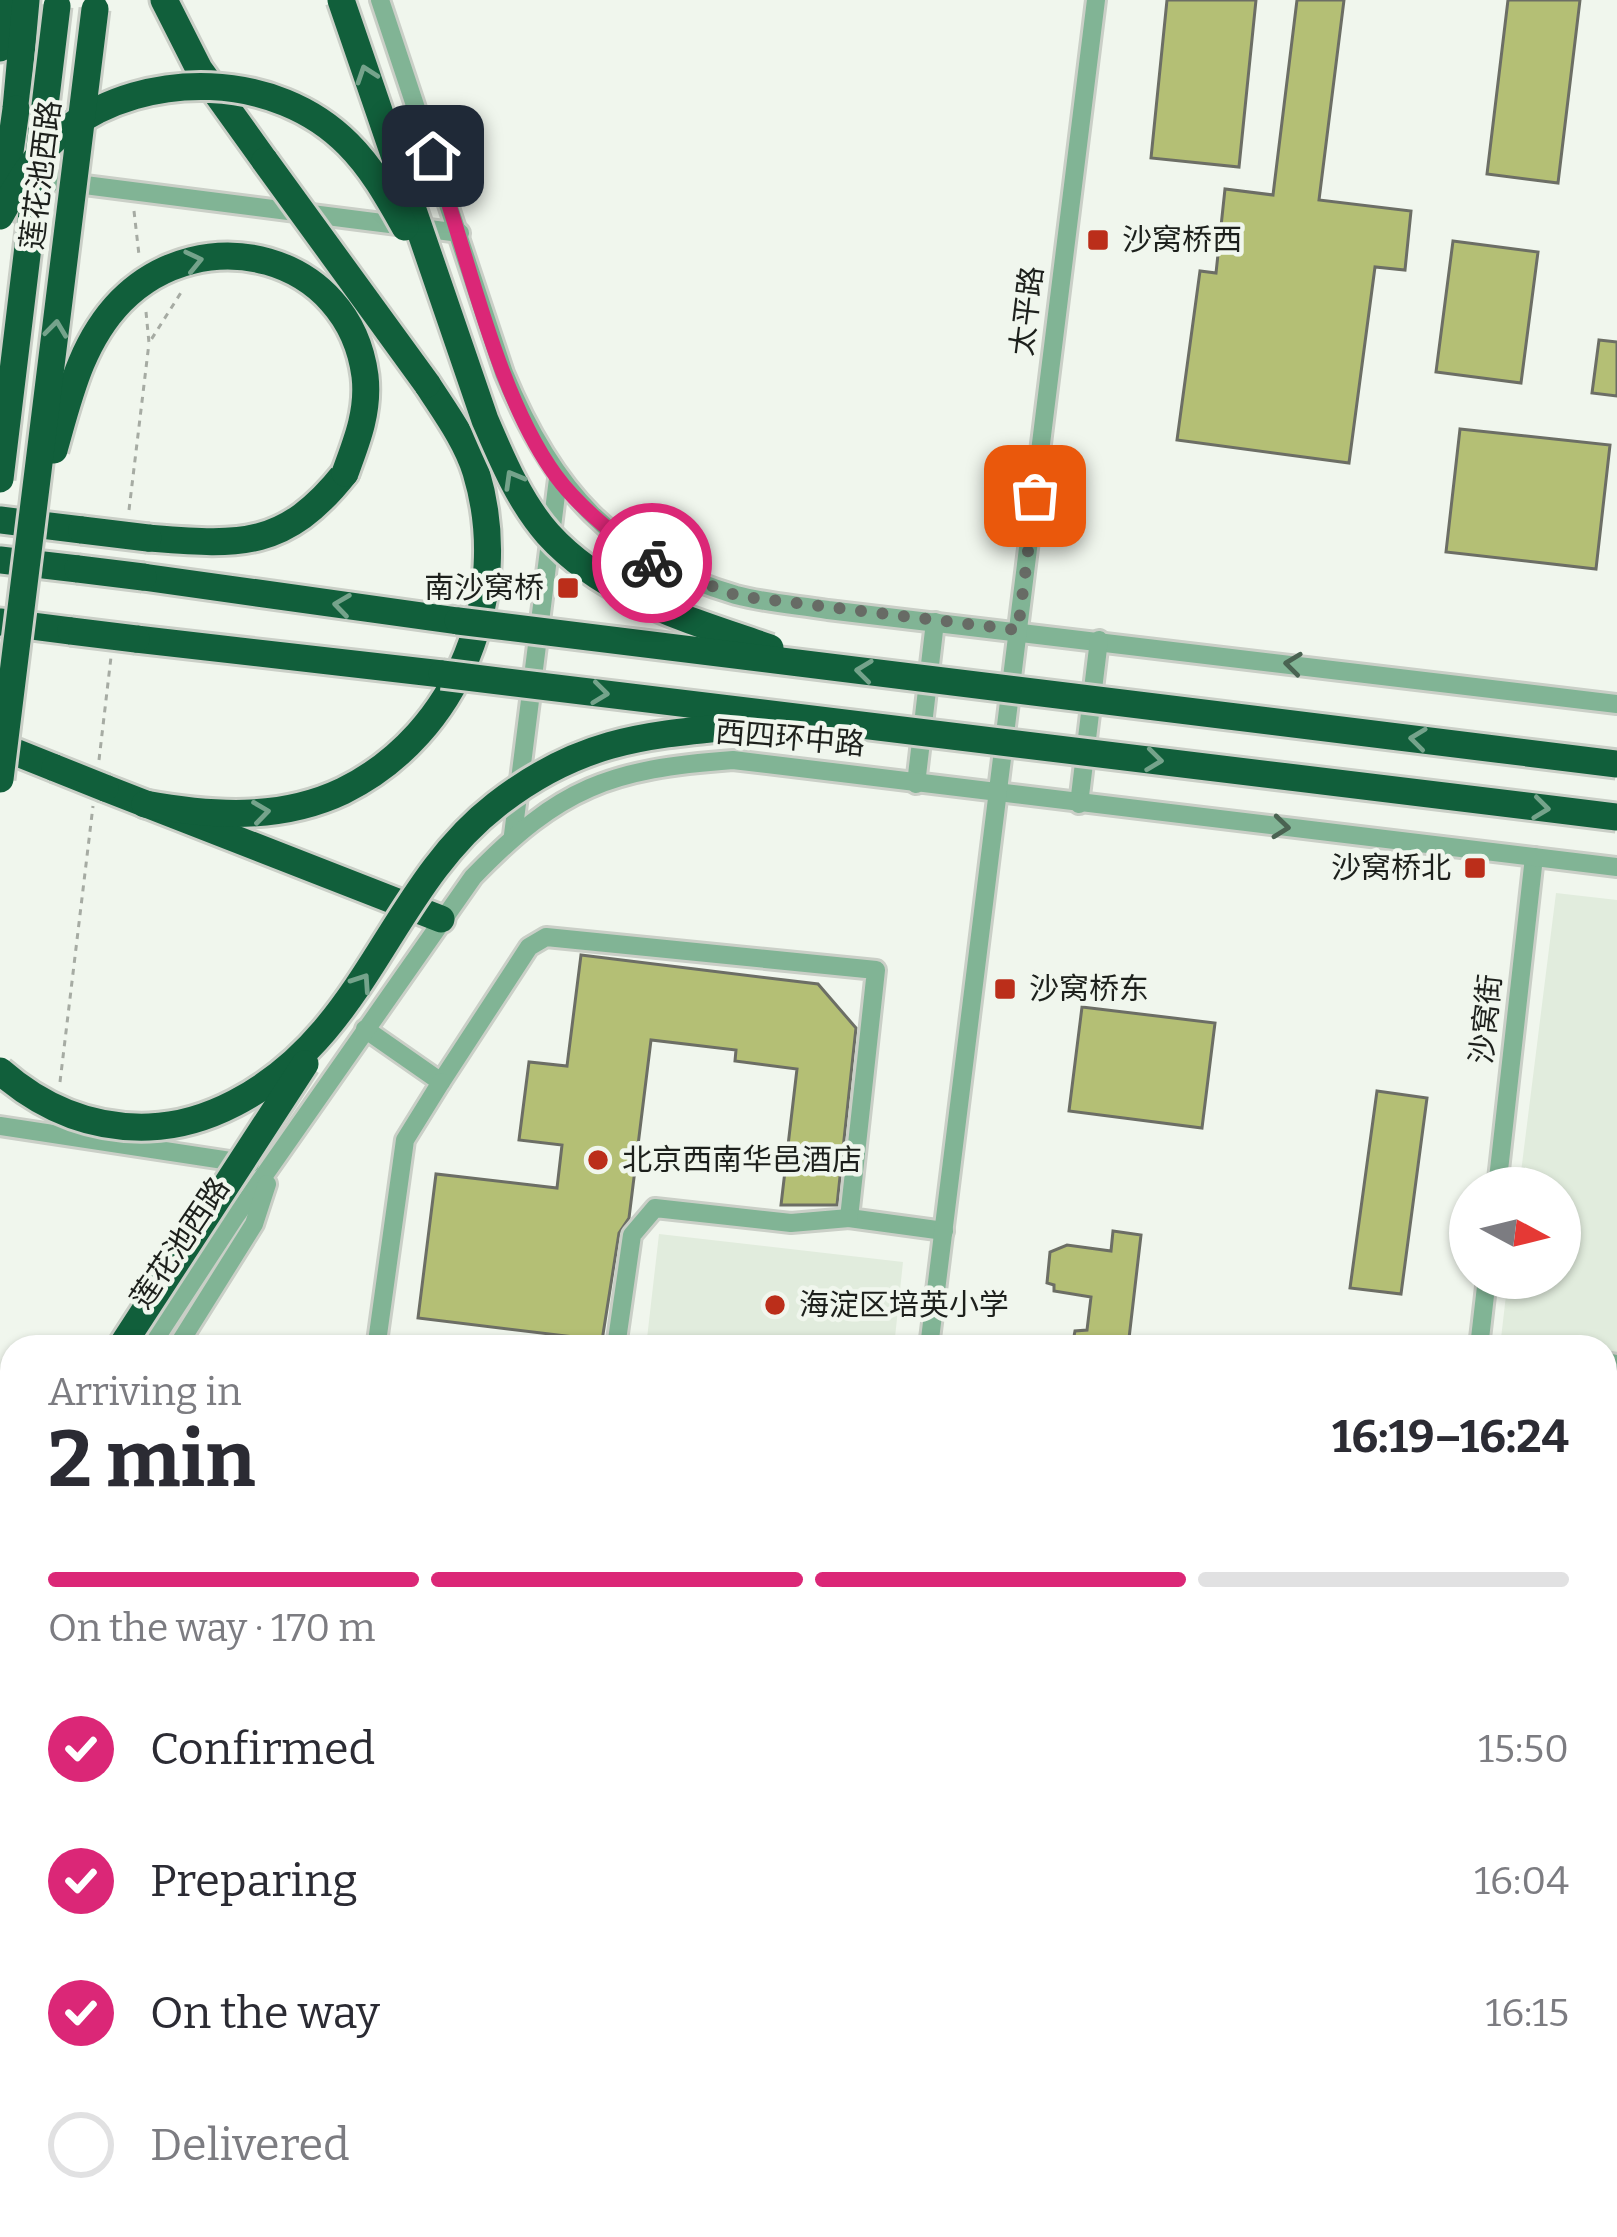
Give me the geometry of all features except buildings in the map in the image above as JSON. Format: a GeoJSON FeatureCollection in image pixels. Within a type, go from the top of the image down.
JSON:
{"type":"FeatureCollection","features":[{"type":"Feature","properties":{"kind":"highway"},"geometry":{"type":"LineString","coordinates":[[0,48],[12,0]]}},
{"type":"Feature","properties":{"kind":"highway"},"geometry":{"type":"LineString","coordinates":[[0,227],[26,0]]}},
{"type":"Feature","properties":{"kind":"highway"},"geometry":{"type":"LineString","coordinates":[[146,804],[204,814],[248,814],[295,807],[341,792],[385,765],[424,730],[451,692],[471,650],[483,603],[485,512],[475,468],[455,427],[199,69],[164,0]]}},
{"type":"Feature","properties":{"kind":"highway"},"geometry":{"type":"LineString","coordinates":[[341,0],[501,458],[548,533],[589,570],[649,605],[819,665]]}},
{"type":"Feature","properties":{"kind":"highway","name":"莲花池西路"},"geometry":{"type":"LineString","coordinates":[[0,479],[58,3]]}},
{"type":"Feature","properties":{"kind":"highway","name":"莲花池西路"},"geometry":{"type":"LineString","coordinates":[[0,779],[96,4]]}},
{"type":"Feature","properties":{"kind":"highway"},"geometry":{"type":"LineString","coordinates":[[0,216],[28,166],[68,128],[142,94],[218,86],[298,107],[345,141],[380,183],[439,288]]}},
{"type":"Feature","properties":{"kind":"highway"},"geometry":{"type":"LineString","coordinates":[[0,520],[232,542],[292,526],[318,507],[345,473],[364,425],[365,377],[355,337],[331,300],[290,268],[239,254],[195,257],[154,272],[118,304],[82,357],[32,523]]}},
{"type":"Feature","properties":{"kind":"highway"},"geometry":{"type":"LineString","coordinates":[[0,560],[1617,764]]}},
{"type":"Feature","properties":{"kind":"highway"},"geometry":{"type":"LineString","coordinates":[[0,622],[124,642]]}},
{"type":"Feature","properties":{"kind":"highway","name":"西四环中路"},"geometry":{"type":"LineString","coordinates":[[124,642],[442,674],[1617,817]]}},
{"type":"Feature","properties":{"kind":"highway"},"geometry":{"type":"LineString","coordinates":[[129,1335],[457,842],[493,807],[580,753],[626,739],[815,718]]}},
{"type":"Feature","properties":{"kind":"highway"},"geometry":{"type":"LineString","coordinates":[[0,746],[441,919]]}},
{"type":"Feature","properties":{"kind":"highway"},"geometry":{"type":"LineString","coordinates":[[0,1071],[22,1091],[55,1109],[94,1122],[129,1128],[172,1126],[215,1114],[251,1095],[289,1070],[325,1035]]}},
{"type":"Feature","properties":{"kind":"street"},"geometry":{"type":"LineString","coordinates":[[380,0],[504,374],[528,431],[558,479],[615,536],[653,563],[738,596],[829,610],[1617,704]]}},
{"type":"Feature","properties":{"kind":"street","name":"太平路"},"geometry":{"type":"LineString","coordinates":[[998,795],[1096,0]]}},
{"type":"Feature","properties":{"kind":"street"},"geometry":{"type":"LineString","coordinates":[[0,174],[460,233]]}},
{"type":"Feature","properties":{"kind":"street"},"geometry":{"type":"LineString","coordinates":[[513,835],[558,479]]}},
{"type":"Feature","properties":{"kind":"street"},"geometry":{"type":"LineString","coordinates":[[916,784],[935,622]]}},
{"type":"Feature","properties":{"kind":"street"},"geometry":{"type":"LineString","coordinates":[[1079,804],[1099,640]]}},
{"type":"Feature","properties":{"kind":"street","name":"西四环中路"},"geometry":{"type":"LineString","coordinates":[[272,1168],[441,919],[513,835],[548,807],[587,787],[664,765],[734,760],[1617,867]]}},
{"type":"Feature","properties":{"kind":"street"},"geometry":{"type":"LineString","coordinates":[[931,1335],[998,795]]}},
{"type":"Feature","properties":{"kind":"street","name":"沙窝街"},"geometry":{"type":"LineString","coordinates":[[1499,1167],[1534,857]]}},
{"type":"Feature","properties":{"kind":"street"},"geometry":{"type":"LineString","coordinates":[[378,1335],[405,1140],[529,946],[546,937],[876,970],[849,1218]]}},
{"type":"Feature","properties":{"kind":"street"},"geometry":{"type":"LineString","coordinates":[[365,1029],[441,1082]]}},
{"type":"Feature","properties":{"kind":"street"},"geometry":{"type":"LineString","coordinates":[[0,1126],[272,1168]]}},
{"type":"Feature","properties":{"kind":"street","name":"莲花池西路"},"geometry":{"type":"LineString","coordinates":[[158,1335],[272,1168]]}},
{"type":"Feature","properties":{"kind":"street","name":"莲花池西路"},"geometry":{"type":"LineString","coordinates":[[185,1335],[254,1224],[272,1168]]}},
{"type":"Feature","properties":{"kind":"street"},"geometry":{"type":"LineString","coordinates":[[618,1335],[632,1235],[656,1208],[791,1223],[849,1218],[944,1231]]}},
{"type":"Feature","properties":{"kind":"street"},"geometry":{"type":"LineString","coordinates":[[1480,1335],[1485,1299]]}},
{"type":"Feature","properties":{"kind":"path"},"geometry":{"type":"LineString","coordinates":[[138,533],[149,343]]}},
{"type":"Feature","properties":{"kind":"path"},"geometry":{"type":"LineString","coordinates":[[59,1085],[99,785],[124,642]]}},
{"type":"Feature","properties":{"kind":"shaded area"},"geometry":{"type":"Polygon","coordinates":[[[1556,893],[1617,900],[1617,1335],[1501,1335],[1506,1299],[1581,1299],[1581,1167],[1522,1167],[1556,893]]]}},
{"type":"Feature","properties":{"kind":"shaded area","name":"海淀区培英小学"},"geometry":{"type":"Polygon","coordinates":[[[659,1234],[903,1262],[895,1335],[647,1335],[659,1234]]]}},
{"type":"Feature","properties":{"kind":"way so far"},"geometry":{"type":"LineString","coordinates":[[652,563],[738,596],[1018,630],[1035,496]]}},
{"type":"Feature","properties":{"kind":"place","name":"沙窝桥西"},"geometry":{"type":"Point","coordinates":[1098,240]}},
{"type":"Feature","properties":{"kind":"place","name":"南沙窝桥"},"geometry":{"type":"Point","coordinates":[568,588]}},
{"type":"Feature","properties":{"kind":"place","name":"沙窝桥北"},"geometry":{"type":"Point","coordinates":[1475,868]}},
{"type":"Feature","properties":{"kind":"place","name":"沙窝桥东"},"geometry":{"type":"Point","coordinates":[1005,989]}},
{"type":"Feature","properties":{"kind":"place","name":"北京西南华邑酒店"},"geometry":{"type":"Point","coordinates":[598,1160]}},
{"type":"Feature","properties":{"kind":"place","name":"海淀区培英小学"},"geometry":{"type":"Point","coordinates":[775,1305]}},
{"type":"Feature","properties":{"kind":"route"},"geometry":{"type":"LineString","coordinates":[[433,156],[504,374],[528,431],[558,479],[615,536],[652,563]]}}]}
